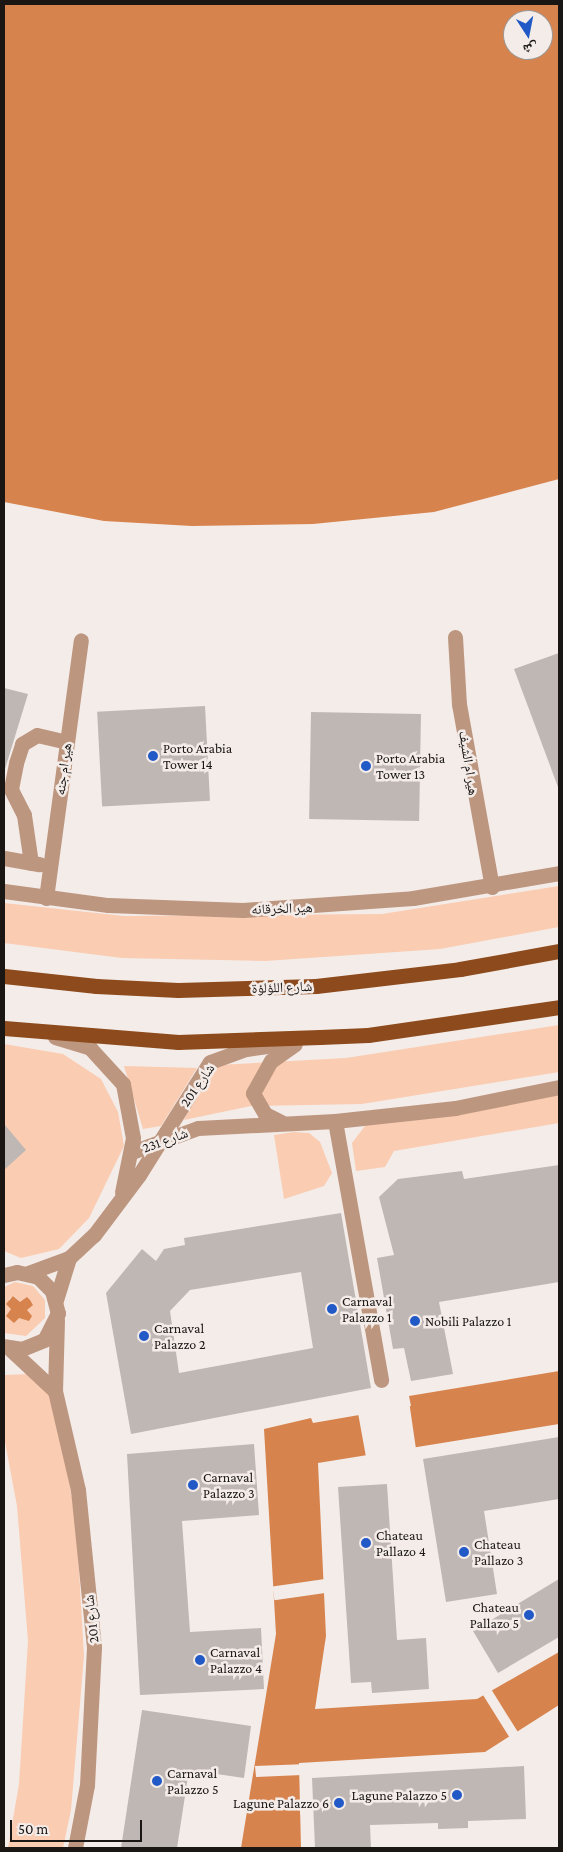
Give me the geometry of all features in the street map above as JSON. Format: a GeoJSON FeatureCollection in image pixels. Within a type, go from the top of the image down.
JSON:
{"type":"FeatureCollection","features":[{"type":"Feature","properties":{"kind":"main road","name":"شارع اللؤلؤة"},"geometry":{"type":"LineString","coordinates":[[4,976],[178,990],[316,986],[460,969],[559,951]]}},
{"type":"Feature","properties":{"kind":"main road"},"geometry":{"type":"LineString","coordinates":[[4,1028],[22,1031],[178,1042],[320,1037],[378,1034],[559,1007]]}},
{"type":"Feature","properties":{"kind":"street","name":"هير ام الشيف"},"geometry":{"type":"LineString","coordinates":[[455,638],[459,704],[492,887]]}},
{"type":"Feature","properties":{"kind":"street","name":"هير ام جنه"},"geometry":{"type":"LineString","coordinates":[[46,898],[81,640]]}},
{"type":"Feature","properties":{"kind":"street"},"geometry":{"type":"LineString","coordinates":[[31,863],[24,815],[11,790],[16,763],[22,744],[37,736],[67,742]]}},
{"type":"Feature","properties":{"kind":"street"},"geometry":{"type":"LineString","coordinates":[[4,858],[50,866]]}},
{"type":"Feature","properties":{"kind":"street","name":"هير الخرقانه"},"geometry":{"type":"LineString","coordinates":[[4,891],[108,905],[243,910],[323,907],[492,887],[559,873]]}},
{"type":"Feature","properties":{"kind":"street","name":"شارع 201"},"geometry":{"type":"LineString","coordinates":[[22,1031],[80,1043],[100,1055],[123,1084],[132,1120],[132,1152],[120,1200]]}},
{"type":"Feature","properties":{"kind":"street"},"geometry":{"type":"LineString","coordinates":[[284,1123],[265,1114],[254,1100],[257,1083],[282,1052],[320,1037]]}},
{"type":"Feature","properties":{"kind":"street","name":"شارع 201"},"geometry":{"type":"LineString","coordinates":[[74,1848],[87,1785],[94,1647],[78,1490],[55,1391],[56,1300],[69,1258],[120,1200],[210,1062],[246,1049],[320,1037]]}},
{"type":"Feature","properties":{"kind":"street","name":"شارع 231"},"geometry":{"type":"LineString","coordinates":[[132,1152],[198,1128],[335,1121],[455,1108],[559,1087]]}},
{"type":"Feature","properties":{"kind":"street"},"geometry":{"type":"LineString","coordinates":[[335,1121],[382,1380]]}},
{"type":"Feature","properties":{"kind":"street","name":"شارع 201"},"geometry":{"type":"LineString","coordinates":[[16,1274],[69,1258]]}},
{"type":"Feature","properties":{"kind":"street"},"geometry":{"type":"LineString","coordinates":[[4,1263],[16,1274],[46,1283],[56,1300]]}},
{"type":"Feature","properties":{"kind":"street"},"geometry":{"type":"LineString","coordinates":[[7,1347],[39,1344],[57,1320]]}},
{"type":"Feature","properties":{"kind":"street"},"geometry":{"type":"LineString","coordinates":[[7,1347],[55,1391]]}},
{"type":"Feature","properties":{"kind":"shaded area"},"geometry":{"type":"Polygon","coordinates":[[[4,4],[559,4],[559,479],[434,512],[313,524],[192,526],[104,521],[4,502],[4,4]]]}},
{"type":"Feature","properties":{"kind":"shaded area"},"geometry":{"type":"Polygon","coordinates":[[[559,886],[559,927],[440,949],[265,961],[122,958],[4,943],[4,903],[124,916],[382,914],[559,886]]]}},
{"type":"Feature","properties":{"kind":"shaded area"},"geometry":{"type":"Polygon","coordinates":[[[559,1025],[559,1072],[362,1104],[251,1106],[184,1120],[206,1077],[218,1065],[346,1058],[559,1025]]]}},
{"type":"Feature","properties":{"kind":"shaded area"},"geometry":{"type":"Polygon","coordinates":[[[4,1044],[63,1054],[101,1079],[118,1112],[124,1146],[89,1218],[59,1249],[21,1258],[4,1251],[4,1044]]]}},
{"type":"Feature","properties":{"kind":"shaded area"},"geometry":{"type":"Polygon","coordinates":[[[124,1066],[197,1068],[161,1126],[143,1129],[124,1066]]]}},
{"type":"Feature","properties":{"kind":"shaded area"},"geometry":{"type":"Polygon","coordinates":[[[559,1093],[559,1123],[394,1151],[385,1167],[356,1171],[352,1143],[368,1122],[559,1093]]]}},
{"type":"Feature","properties":{"kind":"shaded area"},"geometry":{"type":"Polygon","coordinates":[[[294,1132],[309,1133],[320,1142],[332,1173],[324,1186],[284,1199],[274,1135],[294,1132]]]}},
{"type":"Feature","properties":{"kind":"shaded area"},"geometry":{"type":"Polygon","coordinates":[[[15,1282],[33,1286],[45,1300],[45,1318],[26,1336],[4,1333],[4,1287],[15,1282]],[[14,1296],[9,1299],[11,1309],[6,1316],[19,1318],[27,1310],[14,1296]]]}},
{"type":"Feature","properties":{"kind":"shaded area"},"geometry":{"type":"Polygon","coordinates":[[[13,1296],[20,1302],[27,1297],[30,1300],[33,1305],[27,1310],[32,1316],[29,1321],[19,1318],[14,1323],[6,1316],[11,1309],[6,1304],[13,1296]]]}},
{"type":"Feature","properties":{"kind":"shaded area"},"geometry":{"type":"Polygon","coordinates":[[[559,1371],[559,1424],[318,1463],[326,1636],[315,1709],[477,1699],[559,1652],[559,1705],[485,1752],[299,1763],[301,1848],[241,1848],[276,1634],[264,1429],[311,1418],[313,1423],[411,1406],[409,1396],[559,1371]]]}},
{"type":"Feature","properties":{"kind":"shaded area"},"geometry":{"type":"Polygon","coordinates":[[[30,1374],[53,1396],[76,1519],[84,1656],[71,1810],[63,1848],[8,1848],[19,1784],[28,1641],[17,1506],[4,1437],[4,1375],[30,1374]]]}},
{"type":"Feature","properties":{"kind":"pier"},"geometry":{"type":"Polygon","coordinates":[[[408,1394],[416,1449],[366,1457],[358,1413],[408,1404],[408,1394]]]}},
{"type":"Feature","properties":{"kind":"pier"},"geometry":{"type":"Polygon","coordinates":[[[325,1579],[327,1593],[274,1600],[273,1586],[325,1579]]]}},
{"type":"Feature","properties":{"kind":"pier"},"geometry":{"type":"Polygon","coordinates":[[[491,1689],[519,1733],[510,1738],[483,1694],[491,1689]]]}},
{"type":"Feature","properties":{"kind":"pier"},"geometry":{"type":"Polygon","coordinates":[[[307,1764],[301,1765],[302,1775],[256,1777],[255,1766],[307,1764]]]}},
{"type":"Feature","properties":{"kind":"building"},"geometry":{"type":"Polygon","coordinates":[[[559,653],[559,787],[558,787],[514,669],[559,653]]]}},
{"type":"Feature","properties":{"kind":"building"},"geometry":{"type":"Polygon","coordinates":[[[4,688],[28,694],[5,769],[4,769],[4,688]]]}},
{"type":"Feature","properties":{"kind":"building","name":"Porto Arabia Tower 14"},"geometry":{"type":"Polygon","coordinates":[[[205,706],[210,801],[102,807],[97,712],[205,706]]]}},
{"type":"Feature","properties":{"kind":"building","name":"Porto Arabia Tower 13"},"geometry":{"type":"Polygon","coordinates":[[[311,712],[421,714],[419,821],[309,819],[311,712]]]}},
{"type":"Feature","properties":{"kind":"building"},"geometry":{"type":"Polygon","coordinates":[[[4,1124],[26,1150],[4,1170],[4,1124]]]}},
{"type":"Feature","properties":{"kind":"building"},"geometry":{"type":"Polygon","coordinates":[[[559,1165],[559,1282],[439,1302],[453,1374],[411,1381],[404,1348],[393,1349],[377,1258],[394,1255],[379,1197],[398,1179],[462,1171],[464,1179],[559,1165]]]}},
{"type":"Feature","properties":{"kind":"building"},"geometry":{"type":"Polygon","coordinates":[[[341,1213],[371,1388],[131,1434],[106,1293],[142,1249],[156,1261],[164,1249],[185,1245],[184,1238],[341,1213]],[[301,1272],[190,1290],[170,1311],[179,1373],[313,1348],[301,1272]]]}},
{"type":"Feature","properties":{"kind":"building","name":"Chateau Pallazo 3"},"geometry":{"type":"Polygon","coordinates":[[[559,1437],[559,1499],[484,1511],[497,1594],[446,1602],[423,1459],[559,1437]]]}},
{"type":"Feature","properties":{"kind":"building"},"geometry":{"type":"Polygon","coordinates":[[[254,1444],[259,1515],[182,1521],[190,1632],[261,1628],[264,1689],[140,1695],[127,1454],[254,1444]]]}},
{"type":"Feature","properties":{"kind":"building","name":"Chateau Pallazo 4"},"geometry":{"type":"Polygon","coordinates":[[[387,1484],[397,1640],[426,1638],[429,1689],[372,1693],[371,1682],[351,1683],[338,1487],[387,1484]]]}},
{"type":"Feature","properties":{"kind":"building","name":"Chateau Pallazo 5"},"geometry":{"type":"Polygon","coordinates":[[[559,1579],[559,1637],[498,1673],[473,1631],[559,1579]]]}},
{"type":"Feature","properties":{"kind":"building","name":"Carnaval Palazzo 5"},"geometry":{"type":"Polygon","coordinates":[[[142,1710],[251,1726],[244,1778],[189,1770],[177,1848],[121,1848],[142,1710]]]}},
{"type":"Feature","properties":{"kind":"building"},"geometry":{"type":"Polygon","coordinates":[[[524,1766],[526,1819],[468,1821],[468,1828],[438,1829],[438,1823],[370,1825],[371,1848],[315,1848],[312,1778],[524,1766]]]}},
{"type":"Feature","properties":{"kind":"place","name":"Porto Arabia Tower 14"},"geometry":{"type":"Point","coordinates":[153,756]}},
{"type":"Feature","properties":{"kind":"place","name":"Porto Arabia Tower 13"},"geometry":{"type":"Point","coordinates":[366,766]}},
{"type":"Feature","properties":{"kind":"place","name":"Carnaval Palazzo 1"},"geometry":{"type":"Point","coordinates":[332,1309]}},
{"type":"Feature","properties":{"kind":"place","name":"Nobili Palazzo 1"},"geometry":{"type":"Point","coordinates":[415,1321]}},
{"type":"Feature","properties":{"kind":"place","name":"Carnaval Palazzo 2"},"geometry":{"type":"Point","coordinates":[144,1336]}},
{"type":"Feature","properties":{"kind":"place","name":"Carnaval Palazzo 3"},"geometry":{"type":"Point","coordinates":[193,1485]}},
{"type":"Feature","properties":{"kind":"place","name":"Chateau Pallazo 4"},"geometry":{"type":"Point","coordinates":[366,1543]}},
{"type":"Feature","properties":{"kind":"place","name":"Chateau Pallazo 3"},"geometry":{"type":"Point","coordinates":[464,1552]}},
{"type":"Feature","properties":{"kind":"place","name":"Chateau Pallazo 5"},"geometry":{"type":"Point","coordinates":[529,1615]}},
{"type":"Feature","properties":{"kind":"place","name":"Carnaval Palazzo 4"},"geometry":{"type":"Point","coordinates":[200,1660]}},
{"type":"Feature","properties":{"kind":"place","name":"Carnaval Palazzo 5"},"geometry":{"type":"Point","coordinates":[157,1781]}},
{"type":"Feature","properties":{"kind":"place","name":"Lagune Palazzo 5"},"geometry":{"type":"Point","coordinates":[457,1795]}},
{"type":"Feature","properties":{"kind":"place","name":"Lagune Palazzo 6"},"geometry":{"type":"Point","coordinates":[339,1803]}}]}
